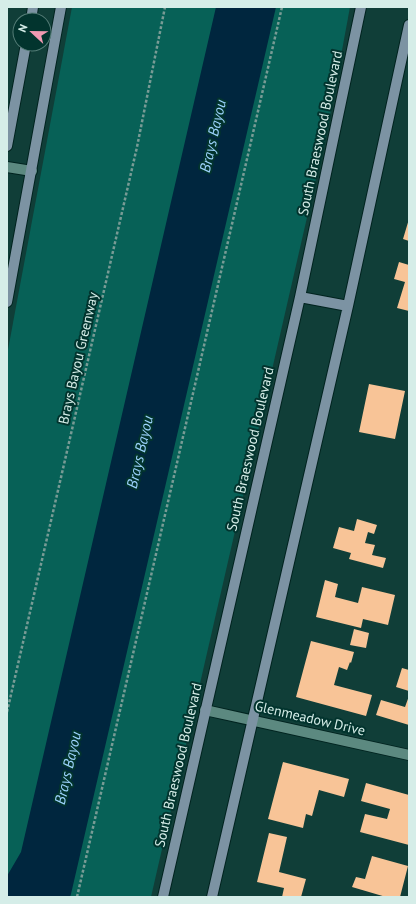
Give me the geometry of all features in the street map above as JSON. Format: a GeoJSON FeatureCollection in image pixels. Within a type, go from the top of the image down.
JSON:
{"type":"FeatureCollection","features":[{"type":"Feature","properties":{"kind":"main road"},"geometry":{"type":"LineString","coordinates":[[7,302],[61,7]]}},
{"type":"Feature","properties":{"kind":"main road","name":"South Braeswood Boulevard"},"geometry":{"type":"LineString","coordinates":[[163,897],[300,297],[362,7]]}},
{"type":"Feature","properties":{"kind":"main road"},"geometry":{"type":"LineString","coordinates":[[212,897],[348,306],[409,25]]}},
{"type":"Feature","properties":{"kind":"main road"},"geometry":{"type":"LineString","coordinates":[[7,146],[25,52]]}},
{"type":"Feature","properties":{"kind":"main road"},"geometry":{"type":"LineString","coordinates":[[300,297],[348,306]]}},
{"type":"Feature","properties":{"kind":"street"},"geometry":{"type":"LineString","coordinates":[[7,167],[32,171]]}},
{"type":"Feature","properties":{"kind":"street","name":"Glenmeadow Drive"},"geometry":{"type":"LineString","coordinates":[[205,710],[409,755]]}},
{"type":"Feature","properties":{"kind":"path","name":"Brays Bayou Greenway"},"geometry":{"type":"LineString","coordinates":[[7,712],[137,147],[165,7]]}},
{"type":"Feature","properties":{"kind":"path"},"geometry":{"type":"LineString","coordinates":[[77,897],[282,7]]}},
{"type":"Feature","properties":{"kind":"green space"},"geometry":{"type":"Polygon","coordinates":[[[72,7],[350,7],[328,126],[151,897],[7,897],[7,355],[72,7]]]}},
{"type":"Feature","properties":{"kind":"water","name":"Brays Bayou"},"geometry":{"type":"Polygon","coordinates":[[[216,7],[276,7],[71,894],[70,897],[7,897],[7,876],[21,852],[216,7]]]}},
{"type":"Feature","properties":{"kind":"building"},"geometry":{"type":"Polygon","coordinates":[[[409,219],[409,241],[403,239],[409,219]]]}},
{"type":"Feature","properties":{"kind":"building"},"geometry":{"type":"Polygon","coordinates":[[[399,262],[409,265],[409,311],[397,308],[405,282],[394,279],[399,262]]]}},
{"type":"Feature","properties":{"kind":"building"},"geometry":{"type":"Polygon","coordinates":[[[369,384],[405,391],[395,439],[359,432],[369,384]]]}},
{"type":"Feature","properties":{"kind":"building"},"geometry":{"type":"Polygon","coordinates":[[[357,519],[377,525],[374,534],[368,532],[365,543],[375,545],[372,555],[386,558],[383,568],[349,559],[351,553],[333,548],[339,527],[354,531],[357,519]]]}},
{"type":"Feature","properties":{"kind":"building"},"geometry":{"type":"Polygon","coordinates":[[[325,580],[338,584],[335,597],[358,603],[362,587],[395,595],[388,625],[363,619],[361,628],[316,617],[325,580]]]}},
{"type":"Feature","properties":{"kind":"building"},"geometry":{"type":"Polygon","coordinates":[[[354,629],[369,633],[366,648],[350,645],[354,629]]]}},
{"type":"Feature","properties":{"kind":"building"},"geometry":{"type":"Polygon","coordinates":[[[311,641],[354,652],[347,670],[339,667],[334,685],[372,695],[366,716],[296,697],[311,641]]]}},
{"type":"Feature","properties":{"kind":"building"},"geometry":{"type":"Polygon","coordinates":[[[402,668],[409,670],[409,691],[396,687],[402,668]]]}},
{"type":"Feature","properties":{"kind":"building"},"geometry":{"type":"Polygon","coordinates":[[[409,696],[409,725],[376,715],[381,700],[405,707],[409,696]]]}},
{"type":"Feature","properties":{"kind":"building"},"geometry":{"type":"Polygon","coordinates":[[[283,762],[349,779],[344,797],[319,790],[312,816],[306,814],[303,828],[268,819],[283,762]]]}},
{"type":"Feature","properties":{"kind":"building"},"geometry":{"type":"Polygon","coordinates":[[[366,783],[409,795],[409,845],[360,832],[365,814],[387,819],[390,809],[361,801],[366,783]]]}},
{"type":"Feature","properties":{"kind":"building"},"geometry":{"type":"Polygon","coordinates":[[[269,833],[287,837],[279,872],[306,879],[301,897],[282,897],[284,888],[257,882],[269,833]]]}},
{"type":"Feature","properties":{"kind":"building"},"geometry":{"type":"Polygon","coordinates":[[[372,856],[408,866],[400,897],[386,897],[352,887],[356,877],[365,879],[372,856]]]}}]}
